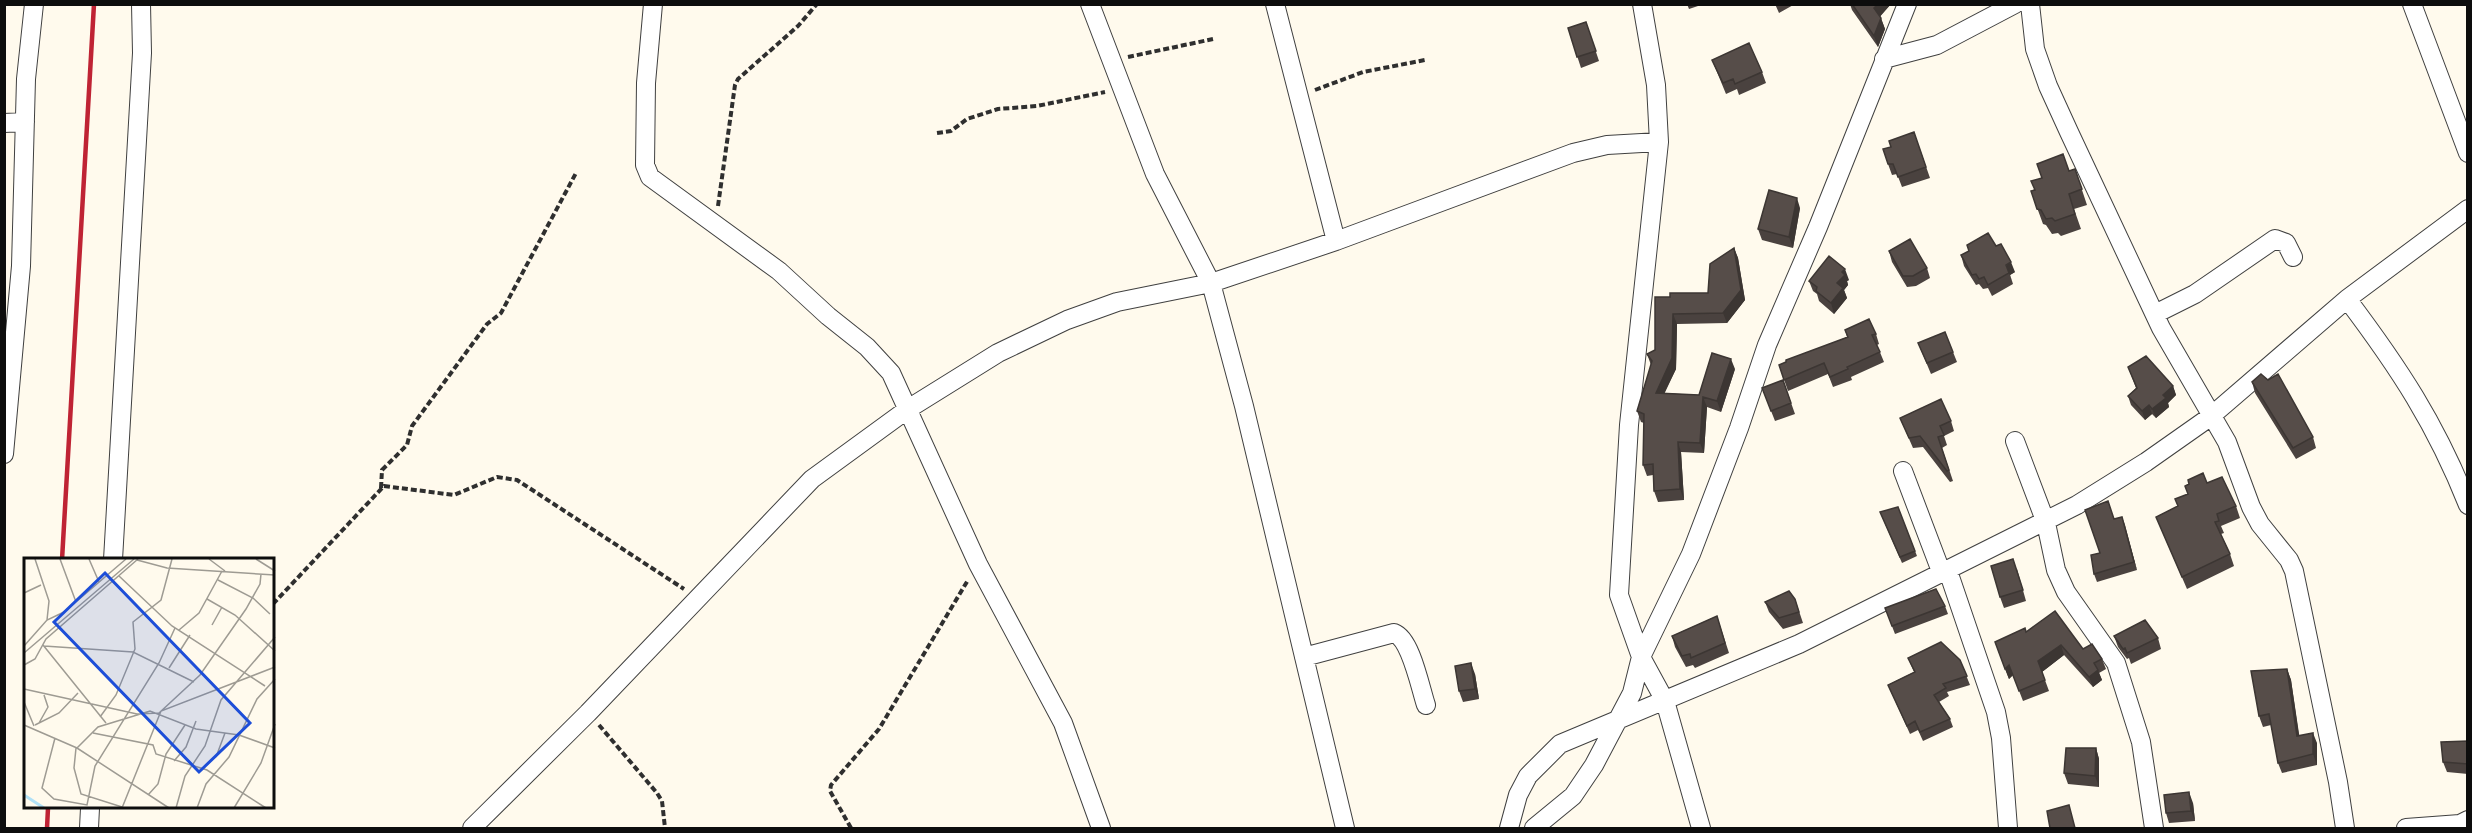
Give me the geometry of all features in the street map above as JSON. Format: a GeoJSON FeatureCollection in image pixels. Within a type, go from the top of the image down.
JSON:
{"type":"FeatureCollection","features":[{"type":"Feature","properties":{"kind":"street"},"geometry":{"type":"LineString","coordinates":[[4,454],[8,381],[21,266],[25,122],[34,4]]}},
{"type":"Feature","properties":{"kind":"street"},"geometry":{"type":"LineString","coordinates":[[113,558],[142,53],[141,4]]}},
{"type":"Feature","properties":{"kind":"street"},"geometry":{"type":"LineString","coordinates":[[654,4],[646,83],[645,165],[650,177],[779,271],[828,316],[873,352],[891,373],[978,564],[1063,723],[1101,828]]}},
{"type":"Feature","properties":{"kind":"street"},"geometry":{"type":"LineString","coordinates":[[1090,4],[1155,174],[1211,283],[1345,828]]}},
{"type":"Feature","properties":{"kind":"street"},"geometry":{"type":"LineString","coordinates":[[1275,4],[1336,241]]}},
{"type":"Feature","properties":{"kind":"street"},"geometry":{"type":"LineString","coordinates":[[1642,4],[1656,86],[1659,142],[1622,523],[1619,595],[1641,657],[1665,701],[1701,828]]}},
{"type":"Feature","properties":{"kind":"street"},"geometry":{"type":"LineString","coordinates":[[1534,828],[1573,796],[1620,721],[1632,693],[1641,657],[1691,554],[1739,428],[1767,345],[1818,227],[1908,4]]}},
{"type":"Feature","properties":{"kind":"street"},"geometry":{"type":"LineString","coordinates":[[1884,59],[1938,45],[2015,4]]}},
{"type":"Feature","properties":{"kind":"street"},"geometry":{"type":"LineString","coordinates":[[2030,4],[2035,49],[2048,86],[2155,314],[2210,417],[2227,442],[2260,524],[2289,560],[2294,571],[2338,782],[2345,828]]}},
{"type":"Feature","properties":{"kind":"street"},"geometry":{"type":"LineString","coordinates":[[2412,4],[2468,153]]}},
{"type":"Feature","properties":{"kind":"street"},"geometry":{"type":"LineString","coordinates":[[4,123],[25,122]]}},
{"type":"Feature","properties":{"kind":"street"},"geometry":{"type":"LineString","coordinates":[[472,828],[588,713],[812,479],[908,409],[998,353],[1067,320],[1117,302],[1211,283],[1336,241],[1574,153],[1607,145],[1659,142]]}},
{"type":"Feature","properties":{"kind":"street"},"geometry":{"type":"LineString","coordinates":[[1509,828],[1518,795],[1528,776],[1560,744],[1620,721],[1799,644],[2046,523],[2146,462],[2210,417],[2348,298],[2468,209]]}},
{"type":"Feature","properties":{"kind":"street"},"geometry":{"type":"LineString","coordinates":[[2155,314],[2195,294],[2275,239],[2286,243],[2293,257]]}},
{"type":"Feature","properties":{"kind":"street"},"geometry":{"type":"LineString","coordinates":[[2348,298],[2391,357],[2433,426],[2468,506]]}},
{"type":"Feature","properties":{"kind":"street"},"geometry":{"type":"LineString","coordinates":[[2015,441],[2046,523],[2056,570],[2066,592],[2116,663],[2141,742],[2154,828]]}},
{"type":"Feature","properties":{"kind":"street"},"geometry":{"type":"LineString","coordinates":[[1903,471],[1945,572],[1996,711],[2001,738],[2007,828]]}},
{"type":"Feature","properties":{"kind":"street"},"geometry":{"type":"LineString","coordinates":[[1304,657],[1394,633],[1401,636],[1426,705]]}},
{"type":"Feature","properties":{"kind":"street"},"geometry":{"type":"LineString","coordinates":[[89,828],[90,809]]}},
{"type":"Feature","properties":{"kind":"street"},"geometry":{"type":"LineString","coordinates":[[2406,828],[2460,824],[2468,820]]}},
{"type":"Feature","properties":{"kind":"path"},"geometry":{"type":"LineString","coordinates":[[716,225],[735,85],[738,79],[798,26],[817,4]]}},
{"type":"Feature","properties":{"kind":"path"},"geometry":{"type":"LineString","coordinates":[[1113,60],[1213,39]]}},
{"type":"Feature","properties":{"kind":"path"},"geometry":{"type":"LineString","coordinates":[[1300,95],[1363,72],[1425,60]]}},
{"type":"Feature","properties":{"kind":"path"},"geometry":{"type":"LineString","coordinates":[[937,133],[951,131],[967,119],[998,109],[1037,106],[1124,89]]}},
{"type":"Feature","properties":{"kind":"path"},"geometry":{"type":"LineString","coordinates":[[381,488],[382,470],[407,445],[412,426],[487,324],[501,313],[576,173]]}},
{"type":"Feature","properties":{"kind":"path"},"geometry":{"type":"LineString","coordinates":[[274,603],[381,488],[388,485],[454,495],[497,477],[517,480],[699,598]]}},
{"type":"Feature","properties":{"kind":"path"},"geometry":{"type":"LineString","coordinates":[[850,828],[830,792],[833,782],[879,729],[944,616],[978,564]]}},
{"type":"Feature","properties":{"kind":"path"},"geometry":{"type":"LineString","coordinates":[[588,713],[657,793],[662,801],[665,828]]}},
{"type":"Feature","properties":{"kind":"building"},"geometry":{"type":"Polygon","coordinates":[[[1852,4],[1878,4],[1874,8],[1881,18],[1874,36],[1852,4]]]}},
{"type":"Feature","properties":{"kind":"building"},"geometry":{"type":"Polygon","coordinates":[[[1586,22],[1596,51],[1577,57],[1568,28],[1586,22]]]}},
{"type":"Feature","properties":{"kind":"building"},"geometry":{"type":"Polygon","coordinates":[[[1749,43],[1762,72],[1735,84],[1733,79],[1723,83],[1712,60],[1749,43]]]}},
{"type":"Feature","properties":{"kind":"building"},"geometry":{"type":"Polygon","coordinates":[[[1914,132],[1926,167],[1898,177],[1893,164],[1888,164],[1883,149],[1891,147],[1889,141],[1914,132]]]}},
{"type":"Feature","properties":{"kind":"building"},"geometry":{"type":"Polygon","coordinates":[[[2063,154],[2069,171],[2075,169],[2082,189],[2069,194],[2075,214],[2055,221],[2052,218],[2046,219],[2041,210],[2037,209],[2031,191],[2035,190],[2031,181],[2042,178],[2037,164],[2063,154]]]}},
{"type":"Feature","properties":{"kind":"building"},"geometry":{"type":"Polygon","coordinates":[[[1769,190],[1797,198],[1789,237],[1758,229],[1769,190]]]}},
{"type":"Feature","properties":{"kind":"building"},"geometry":{"type":"Polygon","coordinates":[[[1988,233],[1996,246],[2001,244],[2011,262],[2006,265],[2009,273],[1988,285],[1984,277],[1979,279],[1976,274],[1972,275],[1961,255],[1969,251],[1967,245],[1988,233]]]}},
{"type":"Feature","properties":{"kind":"building"},"geometry":{"type":"Polygon","coordinates":[[[1910,239],[1927,268],[1913,276],[1903,276],[1889,251],[1910,239]]]}},
{"type":"Feature","properties":{"kind":"building"},"geometry":{"type":"Polygon","coordinates":[[[1734,248],[1741,290],[1723,313],[1673,314],[1672,358],[1656,393],[1699,395],[1712,353],[1731,359],[1717,401],[1703,397],[1700,443],[1678,442],[1680,489],[1654,491],[1653,464],[1643,465],[1644,414],[1637,411],[1652,361],[1647,354],[1655,350],[1655,297],[1670,297],[1670,293],[1708,293],[1710,264],[1734,248]]]}},
{"type":"Feature","properties":{"kind":"building"},"geometry":{"type":"Polygon","coordinates":[[[1829,256],[1845,269],[1842,272],[1845,275],[1837,283],[1843,288],[1831,303],[1816,291],[1817,287],[1809,281],[1829,256]]]}},
{"type":"Feature","properties":{"kind":"building"},"geometry":{"type":"Polygon","coordinates":[[[1869,319],[1876,334],[1872,335],[1880,352],[1830,377],[1824,363],[1784,380],[1779,365],[1786,360],[1848,337],[1845,330],[1869,319]]]}},
{"type":"Feature","properties":{"kind":"building"},"geometry":{"type":"Polygon","coordinates":[[[1945,332],[1953,352],[1927,363],[1918,343],[1945,332]]]}},
{"type":"Feature","properties":{"kind":"building"},"geometry":{"type":"Polygon","coordinates":[[[2146,356],[2173,386],[2163,395],[2166,398],[2152,409],[2149,405],[2142,411],[2128,396],[2137,388],[2128,367],[2146,356]]]}},
{"type":"Feature","properties":{"kind":"building"},"geometry":{"type":"Polygon","coordinates":[[[2261,374],[2268,380],[2278,374],[2313,437],[2293,448],[2252,382],[2261,374]]]}},
{"type":"Feature","properties":{"kind":"building"},"geometry":{"type":"Polygon","coordinates":[[[1783,380],[1791,403],[1771,411],[1762,388],[1783,380]]]}},
{"type":"Feature","properties":{"kind":"building"},"geometry":{"type":"Polygon","coordinates":[[[1941,399],[1951,421],[1940,426],[1944,435],[1938,437],[1949,470],[1947,471],[1920,436],[1909,438],[1900,418],[1941,399]]]}},
{"type":"Feature","properties":{"kind":"building"},"geometry":{"type":"Polygon","coordinates":[[[2203,473],[2207,483],[2222,477],[2236,506],[2217,514],[2219,521],[2215,522],[2230,554],[2182,577],[2156,517],[2178,506],[2175,499],[2188,494],[2185,486],[2189,484],[2188,480],[2203,473]]]}},
{"type":"Feature","properties":{"kind":"building"},"geometry":{"type":"Polygon","coordinates":[[[2108,501],[2114,519],[2122,517],[2134,562],[2094,574],[2091,555],[2100,553],[2085,510],[2108,501]]]}},
{"type":"Feature","properties":{"kind":"building"},"geometry":{"type":"Polygon","coordinates":[[[1898,507],[1915,551],[1900,557],[1880,512],[1898,507]]]}},
{"type":"Feature","properties":{"kind":"building"},"geometry":{"type":"Polygon","coordinates":[[[2013,559],[2023,590],[2000,597],[1991,566],[2013,559]]]}},
{"type":"Feature","properties":{"kind":"building"},"geometry":{"type":"Polygon","coordinates":[[[1936,589],[1945,606],[1892,626],[1885,608],[1936,589]]]}},
{"type":"Feature","properties":{"kind":"building"},"geometry":{"type":"Polygon","coordinates":[[[1789,591],[1795,599],[1799,612],[1779,618],[1765,602],[1789,591]]]}},
{"type":"Feature","properties":{"kind":"building"},"geometry":{"type":"Polygon","coordinates":[[[2055,611],[2083,649],[2092,644],[2102,659],[2094,663],[2098,670],[2089,677],[2061,645],[2038,661],[2045,680],[2019,691],[2009,665],[2005,669],[1995,642],[2025,628],[2026,632],[2055,611]]]}},
{"type":"Feature","properties":{"kind":"building"},"geometry":{"type":"Polygon","coordinates":[[[1717,616],[1725,643],[1691,658],[1690,654],[1682,656],[1672,636],[1717,616]]]}},
{"type":"Feature","properties":{"kind":"building"},"geometry":{"type":"Polygon","coordinates":[[[2145,620],[2158,638],[2127,653],[2114,636],[2145,620]]]}},
{"type":"Feature","properties":{"kind":"building"},"geometry":{"type":"Polygon","coordinates":[[[1941,642],[1960,660],[1967,676],[1943,684],[1946,688],[1934,695],[1950,719],[1920,732],[1915,721],[1907,726],[1888,685],[1915,672],[1908,658],[1941,642]]]}},
{"type":"Feature","properties":{"kind":"building"},"geometry":{"type":"Polygon","coordinates":[[[1471,663],[1475,689],[1459,691],[1455,666],[1471,663]]]}},
{"type":"Feature","properties":{"kind":"building"},"geometry":{"type":"Polygon","coordinates":[[[2287,669],[2297,736],[2313,733],[2313,754],[2278,763],[2269,714],[2259,716],[2251,671],[2287,669]]]}},
{"type":"Feature","properties":{"kind":"building"},"geometry":{"type":"Polygon","coordinates":[[[2468,741],[2468,764],[2443,762],[2441,742],[2468,741]]]}},
{"type":"Feature","properties":{"kind":"building"},"geometry":{"type":"Polygon","coordinates":[[[2066,748],[2096,748],[2095,776],[2064,773],[2066,748]]]}},
{"type":"Feature","properties":{"kind":"building"},"geometry":{"type":"Polygon","coordinates":[[[2189,792],[2191,811],[2166,813],[2164,795],[2189,792]]]}},
{"type":"Feature","properties":{"kind":"building"},"geometry":{"type":"Polygon","coordinates":[[[2069,805],[2075,828],[2050,828],[2047,811],[2069,805]]]}},
{"type":"Feature","properties":{"kind":"railway"},"geometry":{"type":"LineString","coordinates":[[62,558],[94,4]]}},
{"type":"Feature","properties":{"kind":"railway"},"geometry":{"type":"LineString","coordinates":[[47,828],[48,809]]}}]}
